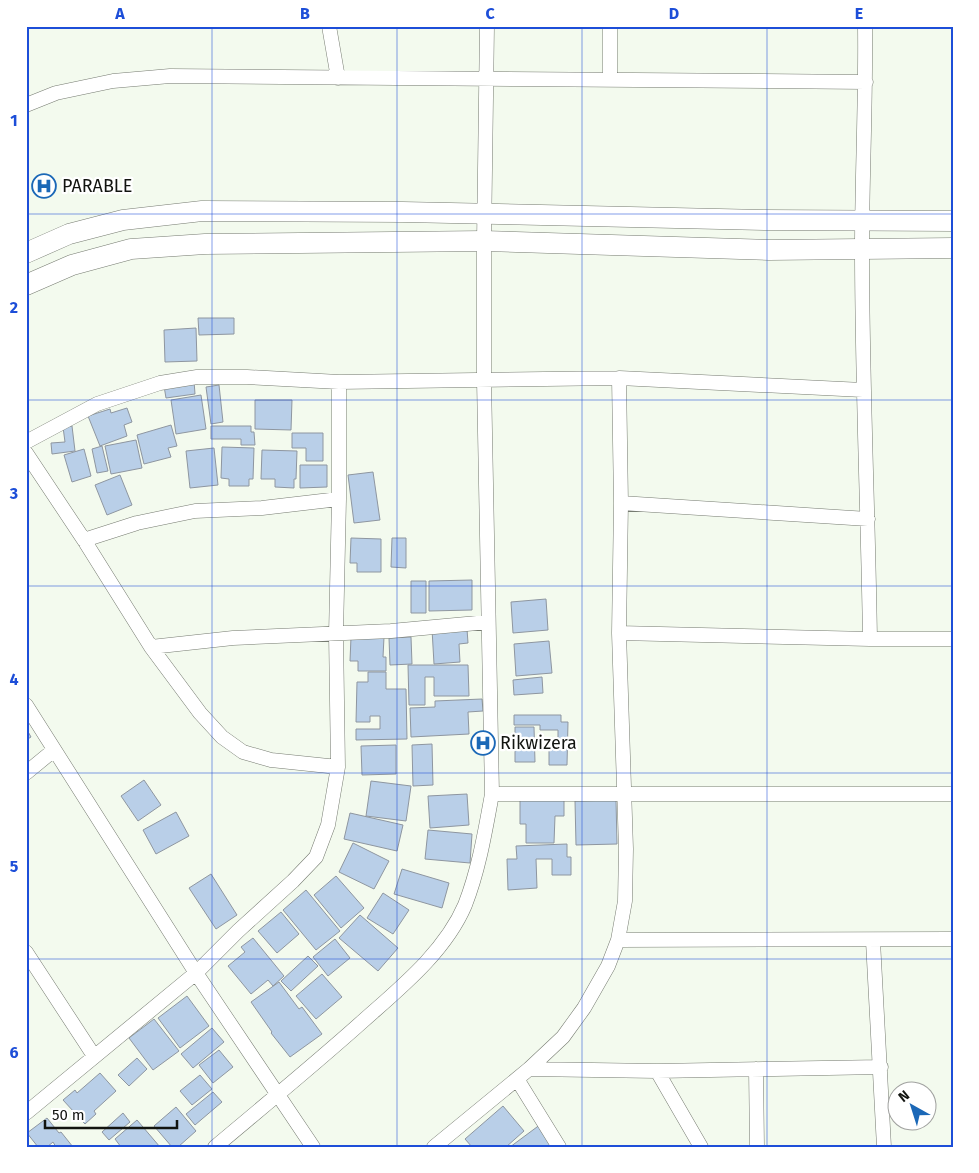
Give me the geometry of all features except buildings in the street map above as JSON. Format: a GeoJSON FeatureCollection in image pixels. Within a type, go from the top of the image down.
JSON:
{"type":"FeatureCollection","features":[{"type":"Feature","properties":{"kind":"street"},"geometry":{"type":"LineString","coordinates":[[329,26],[338,78]]}},
{"type":"Feature","properties":{"kind":"street"},"geometry":{"type":"LineString","coordinates":[[215,1147],[396,992],[437,951],[464,906],[480,861],[492,794],[484,380],[487,26]]}},
{"type":"Feature","properties":{"kind":"street"},"geometry":{"type":"LineString","coordinates":[[610,26],[610,80]]}},
{"type":"Feature","properties":{"kind":"street"},"geometry":{"type":"LineString","coordinates":[[865,26],[866,82],[862,220],[863,390],[870,639]]}},
{"type":"Feature","properties":{"kind":"street"},"geometry":{"type":"LineString","coordinates":[[26,105],[56,93],[113,81],[170,76],[866,82]]}},
{"type":"Feature","properties":{"kind":"street"},"geometry":{"type":"LineString","coordinates":[[26,253],[69,234],[123,220],[202,211],[403,212],[484,215],[953,221]]}},
{"type":"Feature","properties":{"kind":"street"},"geometry":{"type":"LineString","coordinates":[[26,285],[72,265],[131,249],[205,244],[484,241],[769,250],[953,248]]}},
{"type":"Feature","properties":{"kind":"street"},"geometry":{"type":"LineString","coordinates":[[26,442],[97,404],[160,383],[197,378],[239,377],[339,382],[619,378],[863,390]]}},
{"type":"Feature","properties":{"kind":"street"},"geometry":{"type":"LineString","coordinates":[[434,1147],[529,1069],[563,1037],[584,1008],[608,966],[618,940],[625,901],[626,849],[619,633],[621,503],[619,378]]}},
{"type":"Feature","properties":{"kind":"street"},"geometry":{"type":"LineString","coordinates":[[26,1113],[196,973],[316,857],[328,826],[338,767],[336,634],[339,382]]}},
{"type":"Feature","properties":{"kind":"street"},"geometry":{"type":"LineString","coordinates":[[26,452],[84,540],[151,648],[200,713],[222,737],[242,752],[271,760],[338,767]]}},
{"type":"Feature","properties":{"kind":"street"},"geometry":{"type":"LineString","coordinates":[[84,540],[137,523],[195,511],[262,508],[339,500]]}},
{"type":"Feature","properties":{"kind":"street"},"geometry":{"type":"LineString","coordinates":[[621,503],[868,518]]}},
{"type":"Feature","properties":{"kind":"street"},"geometry":{"type":"LineString","coordinates":[[151,648],[233,638],[336,634],[488,622]]}},
{"type":"Feature","properties":{"kind":"street"},"geometry":{"type":"LineString","coordinates":[[619,633],[953,639]]}},
{"type":"Feature","properties":{"kind":"street"},"geometry":{"type":"LineString","coordinates":[[26,705],[196,973],[313,1147]]}},
{"type":"Feature","properties":{"kind":"street"},"geometry":{"type":"LineString","coordinates":[[26,773],[54,750]]}},
{"type":"Feature","properties":{"kind":"street"},"geometry":{"type":"LineString","coordinates":[[492,794],[953,794]]}},
{"type":"Feature","properties":{"kind":"street"},"geometry":{"type":"LineString","coordinates":[[618,940],[953,939]]}},
{"type":"Feature","properties":{"kind":"street"},"geometry":{"type":"LineString","coordinates":[[873,940],[884,1147]]}},
{"type":"Feature","properties":{"kind":"street"},"geometry":{"type":"LineString","coordinates":[[26,952],[30,968],[94,1056]]}},
{"type":"Feature","properties":{"kind":"street"},"geometry":{"type":"LineString","coordinates":[[529,1069],[657,1071],[881,1067]]}},
{"type":"Feature","properties":{"kind":"street"},"geometry":{"type":"LineString","coordinates":[[756,1069],[757,1147]]}},
{"type":"Feature","properties":{"kind":"street"},"geometry":{"type":"LineString","coordinates":[[657,1071],[701,1147]]}},
{"type":"Feature","properties":{"kind":"street"},"geometry":{"type":"LineString","coordinates":[[517,1079],[559,1147]]}},
{"type":"Feature","properties":{"kind":"place","name":"PARABLE"},"geometry":{"type":"Point","coordinates":[44,186]}},
{"type":"Feature","properties":{"kind":"place","name":"Rikwizera"},"geometry":{"type":"Point","coordinates":[483,743]}}]}
